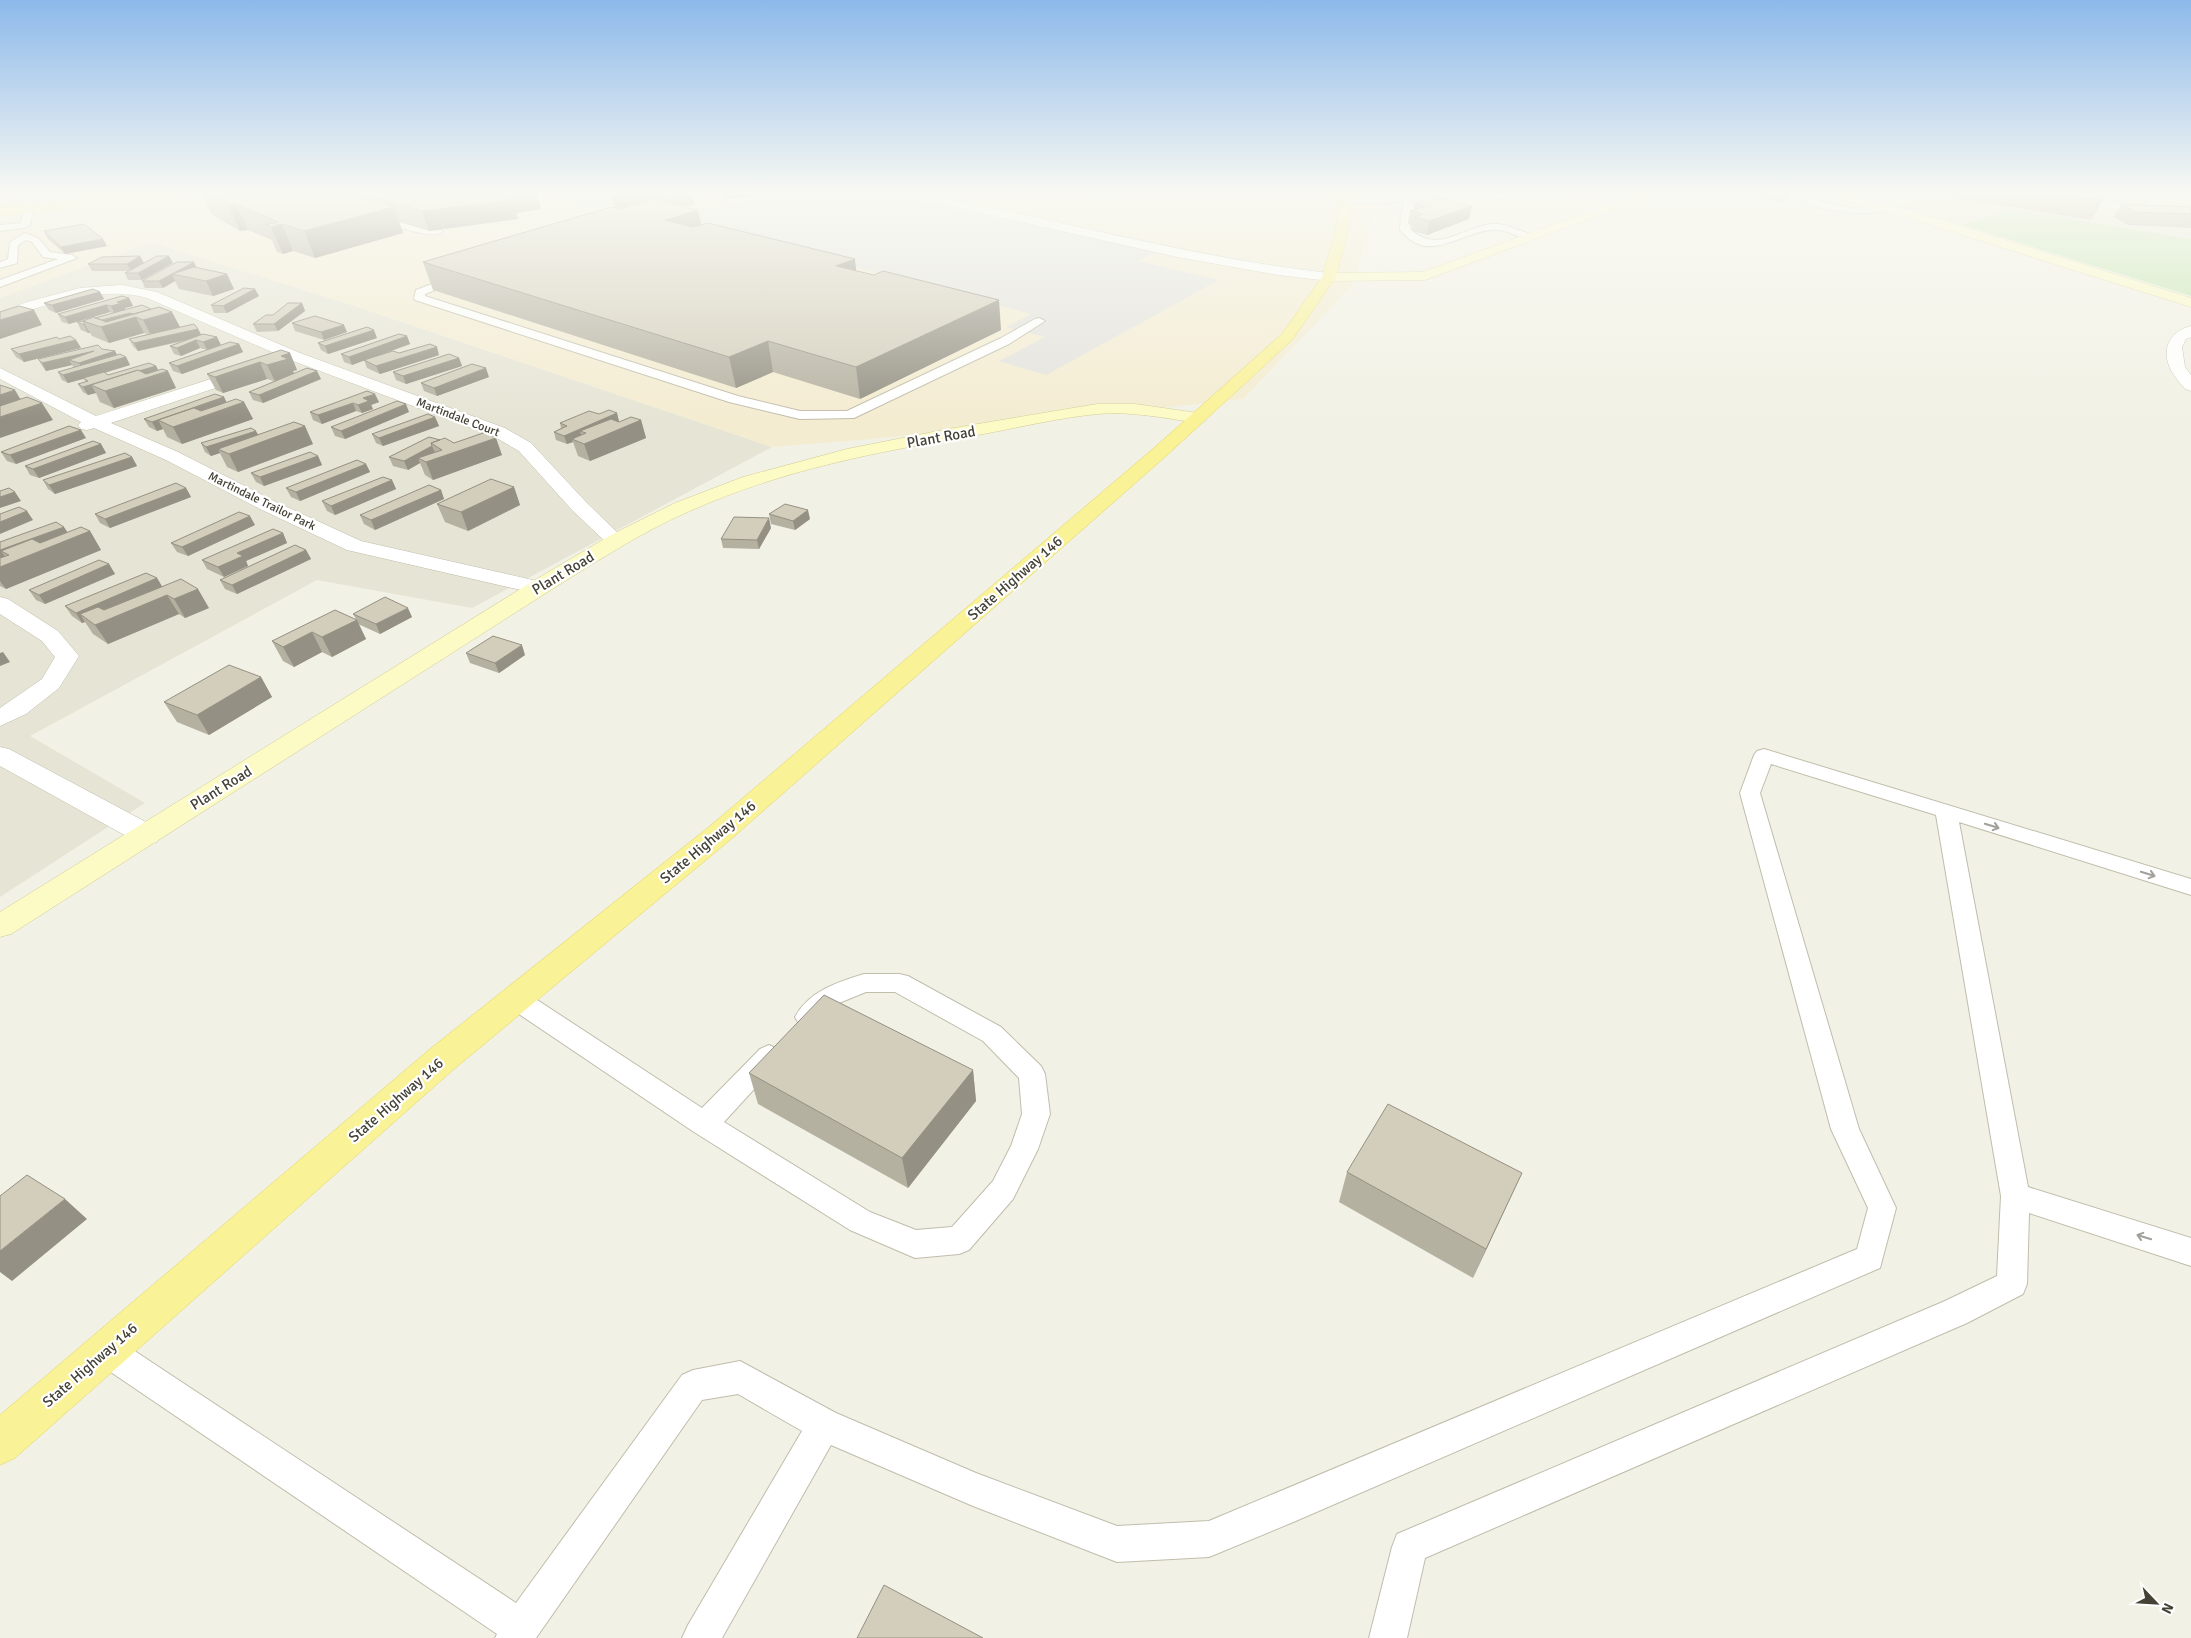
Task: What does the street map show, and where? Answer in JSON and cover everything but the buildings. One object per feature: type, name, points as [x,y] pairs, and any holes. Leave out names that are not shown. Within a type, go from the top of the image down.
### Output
[{"type":"main road","name":"State Highway 146","points":[[0,1443],[442,1059],[720,833],[1198,418],[1287,337],[1329,276],[1331,268]]},
{"type":"street","points":[[1257,268],[1329,276],[1374,278],[1425,276],[1445,268]]},
{"type":"street","points":[[2083,268],[2191,303]]},
{"type":"street","name":"Martindale Court","points":[[0,316],[80,292],[122,289],[152,295],[294,356],[499,432],[524,447],[579,506],[616,541]]},
{"type":"street","points":[[2191,331],[2180,336],[2174,347],[2177,367],[2191,386]]},
{"type":"street","points":[[75,429],[294,356]]},
{"type":"street","name":"Martindale Trailor Park","points":[[0,373],[94,422],[172,456],[267,505],[354,546],[538,588]]},
{"type":"street","name":"Plant Road","points":[[0,926],[538,588],[663,515],[703,498],[754,480],[811,464],[902,444],[1097,409],[1152,409],[1198,418]]},
{"type":"street","points":[[0,604],[50,636],[67,656],[51,683],[17,709],[0,718]]},
{"type":"street","points":[[0,755],[147,835]]},
{"type":"lane","points":[[0,284],[43,268]]},
{"type":"lane","points":[[473,273],[428,288],[420,292],[419,298],[734,399],[800,414],[849,415],[1005,341],[1039,321]]},
{"type":"lane","points":[[107,1351],[518,1633],[693,1386],[740,1377],[824,1425],[973,1489],[1117,1544],[1209,1539],[1279,1511],[1548,1394],[1869,1258],[1882,1208],[1845,1129],[1750,794],[1764,755],[2191,887]]},
{"type":"lane","points":[[1388,1638],[1410,1547],[1956,1312],[2012,1284],[2015,1196],[1946,812]]},
{"type":"lane","points":[[516,999],[704,1124],[860,1221],[915,1244],[959,1240],[1003,1190],[1024,1149],[1036,1114],[1032,1074],[992,1034],[899,983],[864,983],[830,996],[795,1029],[704,1124]]},
{"type":"lane","points":[[2015,1196],[2191,1252]]},
{"type":"lane","points":[[701,1638],[824,1425]]},
{"type":"shaded area","points":[[0,268],[80,268],[0,298]]},
{"type":"shaded area","points":[[80,268],[235,268],[355,306],[772,447],[472,608],[317,580],[30,736],[145,803],[0,897],[0,298]]},
{"type":"shaded area","points":[[235,268],[1358,268],[1353,285],[1243,399],[872,439],[772,447],[355,306]]},
{"type":"shaded area","points":[[859,268],[1170,268],[1219,280],[1046,375],[999,361],[1045,337],[1006,327],[1031,314]]},
{"type":"green space","points":[[2102,268],[2191,268],[2191,296]]}]
